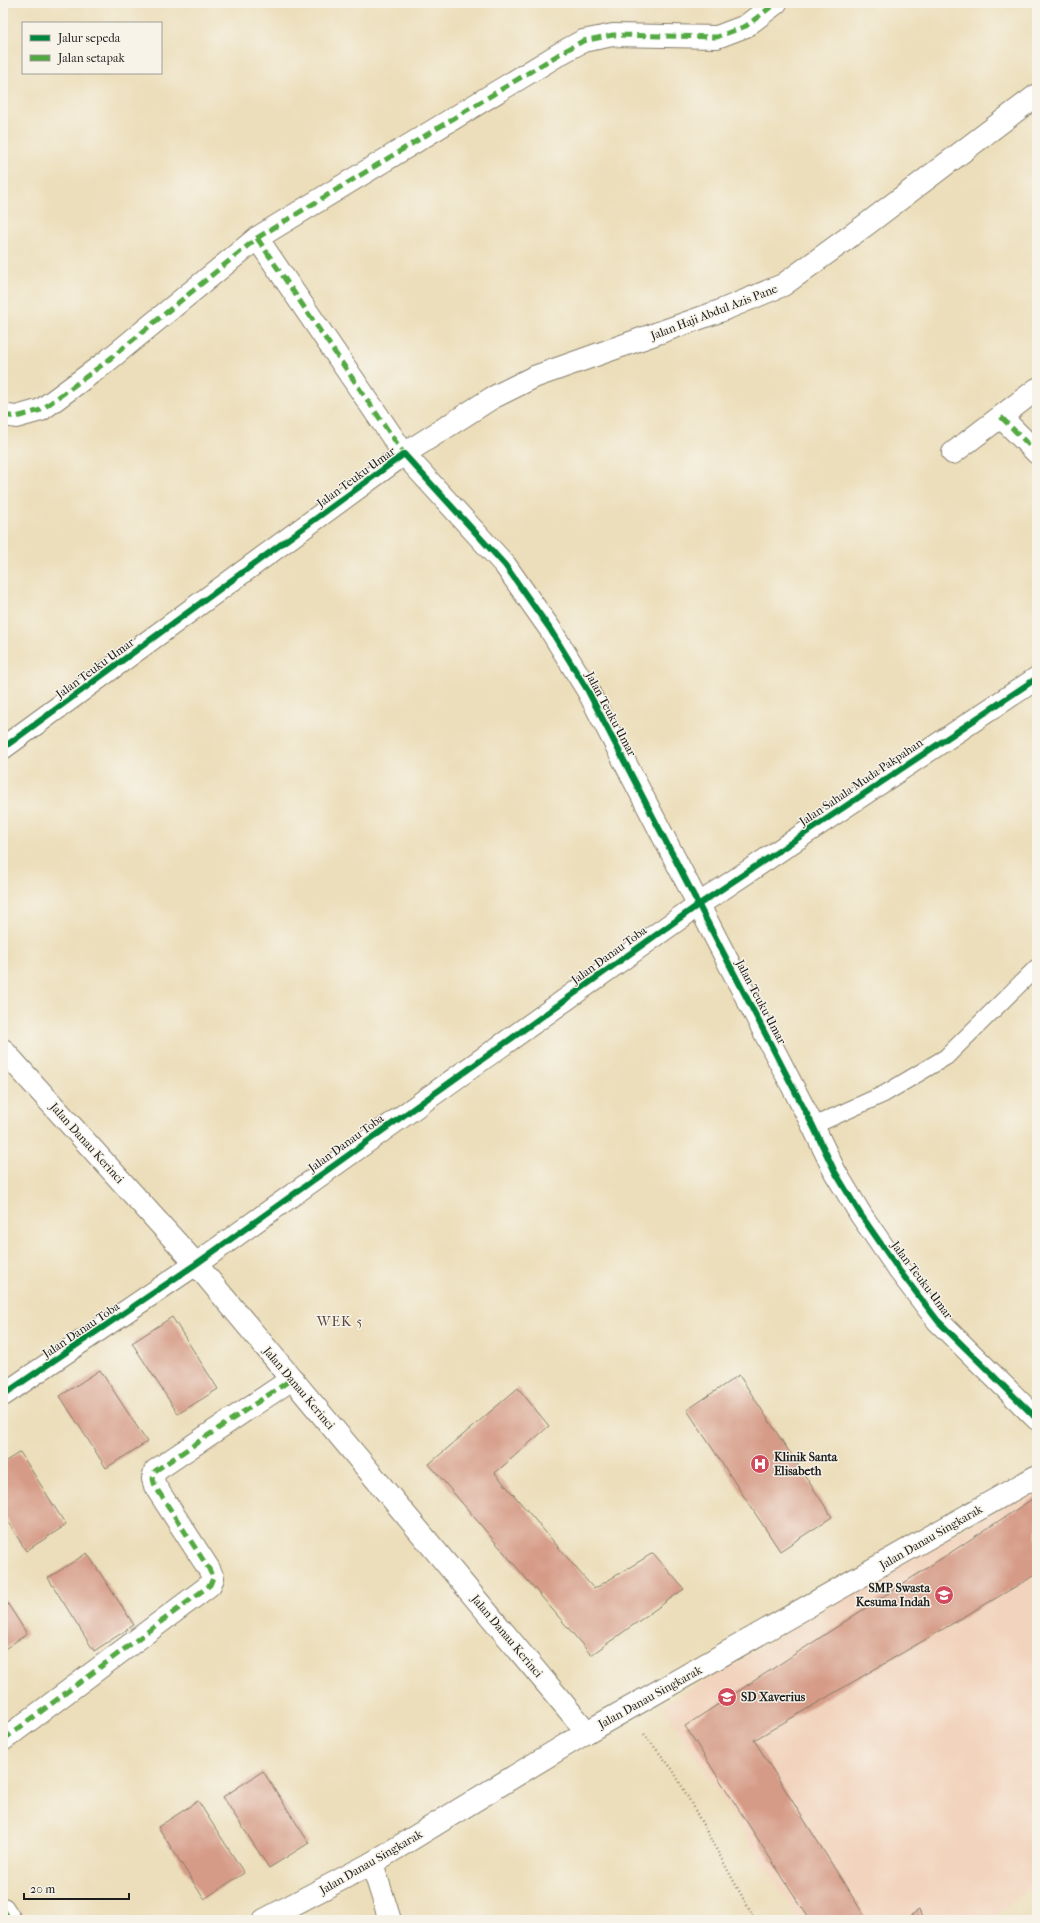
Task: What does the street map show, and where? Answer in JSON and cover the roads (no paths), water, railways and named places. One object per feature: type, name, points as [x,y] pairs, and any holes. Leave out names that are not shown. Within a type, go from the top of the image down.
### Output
[{"type":"street","points":[[3,415],[16,417],[41,410],[106,362],[257,238],[560,53],[583,41],[613,35],[717,37],[746,26],[776,3]]},
{"type":"street","name":"Jalan Haji Abdul Azis Pane","points":[[404,454],[492,398],[534,377],[720,311],[783,285],[867,224],[1037,95]]},
{"type":"street","points":[[257,238],[404,454]]},
{"type":"street","points":[[953,453],[1037,389]]},
{"type":"street","points":[[1000,417],[1037,453]]},
{"type":"street","name":"Jalan Teuku Umar","points":[[5,743],[404,454],[505,565],[550,629],[588,691],[813,1126],[834,1172],[861,1215],[938,1321],[1037,1419]]},
{"type":"street","name":"Jalan Sahala Muda Pakpahan","points":[[698,905],[1037,678]]},
{"type":"street","name":"Jalan Danau Toba","points":[[7,1386],[196,1264],[698,905]]},
{"type":"street","name":"Jalan Danau Kerinci","points":[[3,1050],[196,1264],[587,1732]]},
{"type":"street","points":[[3,1740],[210,1585],[213,1578],[209,1569],[156,1486],[153,1479],[155,1471],[292,1379]]},
{"type":"street","name":"Jalan Danau Singkarak","points":[[264,1920],[372,1863],[587,1732],[1037,1476]]},
{"type":"street","points":[[372,1863],[390,1920]]},
{"type":"street","points":[[3,1909],[10,1920]]},
{"type":"lane","points":[[813,1126],[884,1094],[946,1057],[1037,967]]},
{"type":"place","name":"Klinik Santa Elisabeth","points":[[760,1464]]},
{"type":"place","name":"SMP Swasta Kesuma Indah","points":[[944,1595]]},
{"type":"place","name":"SD Xaverius","points":[[727,1697]]},
{"type":"district","name":"WEK 5","points":[[340,1321]]}]
